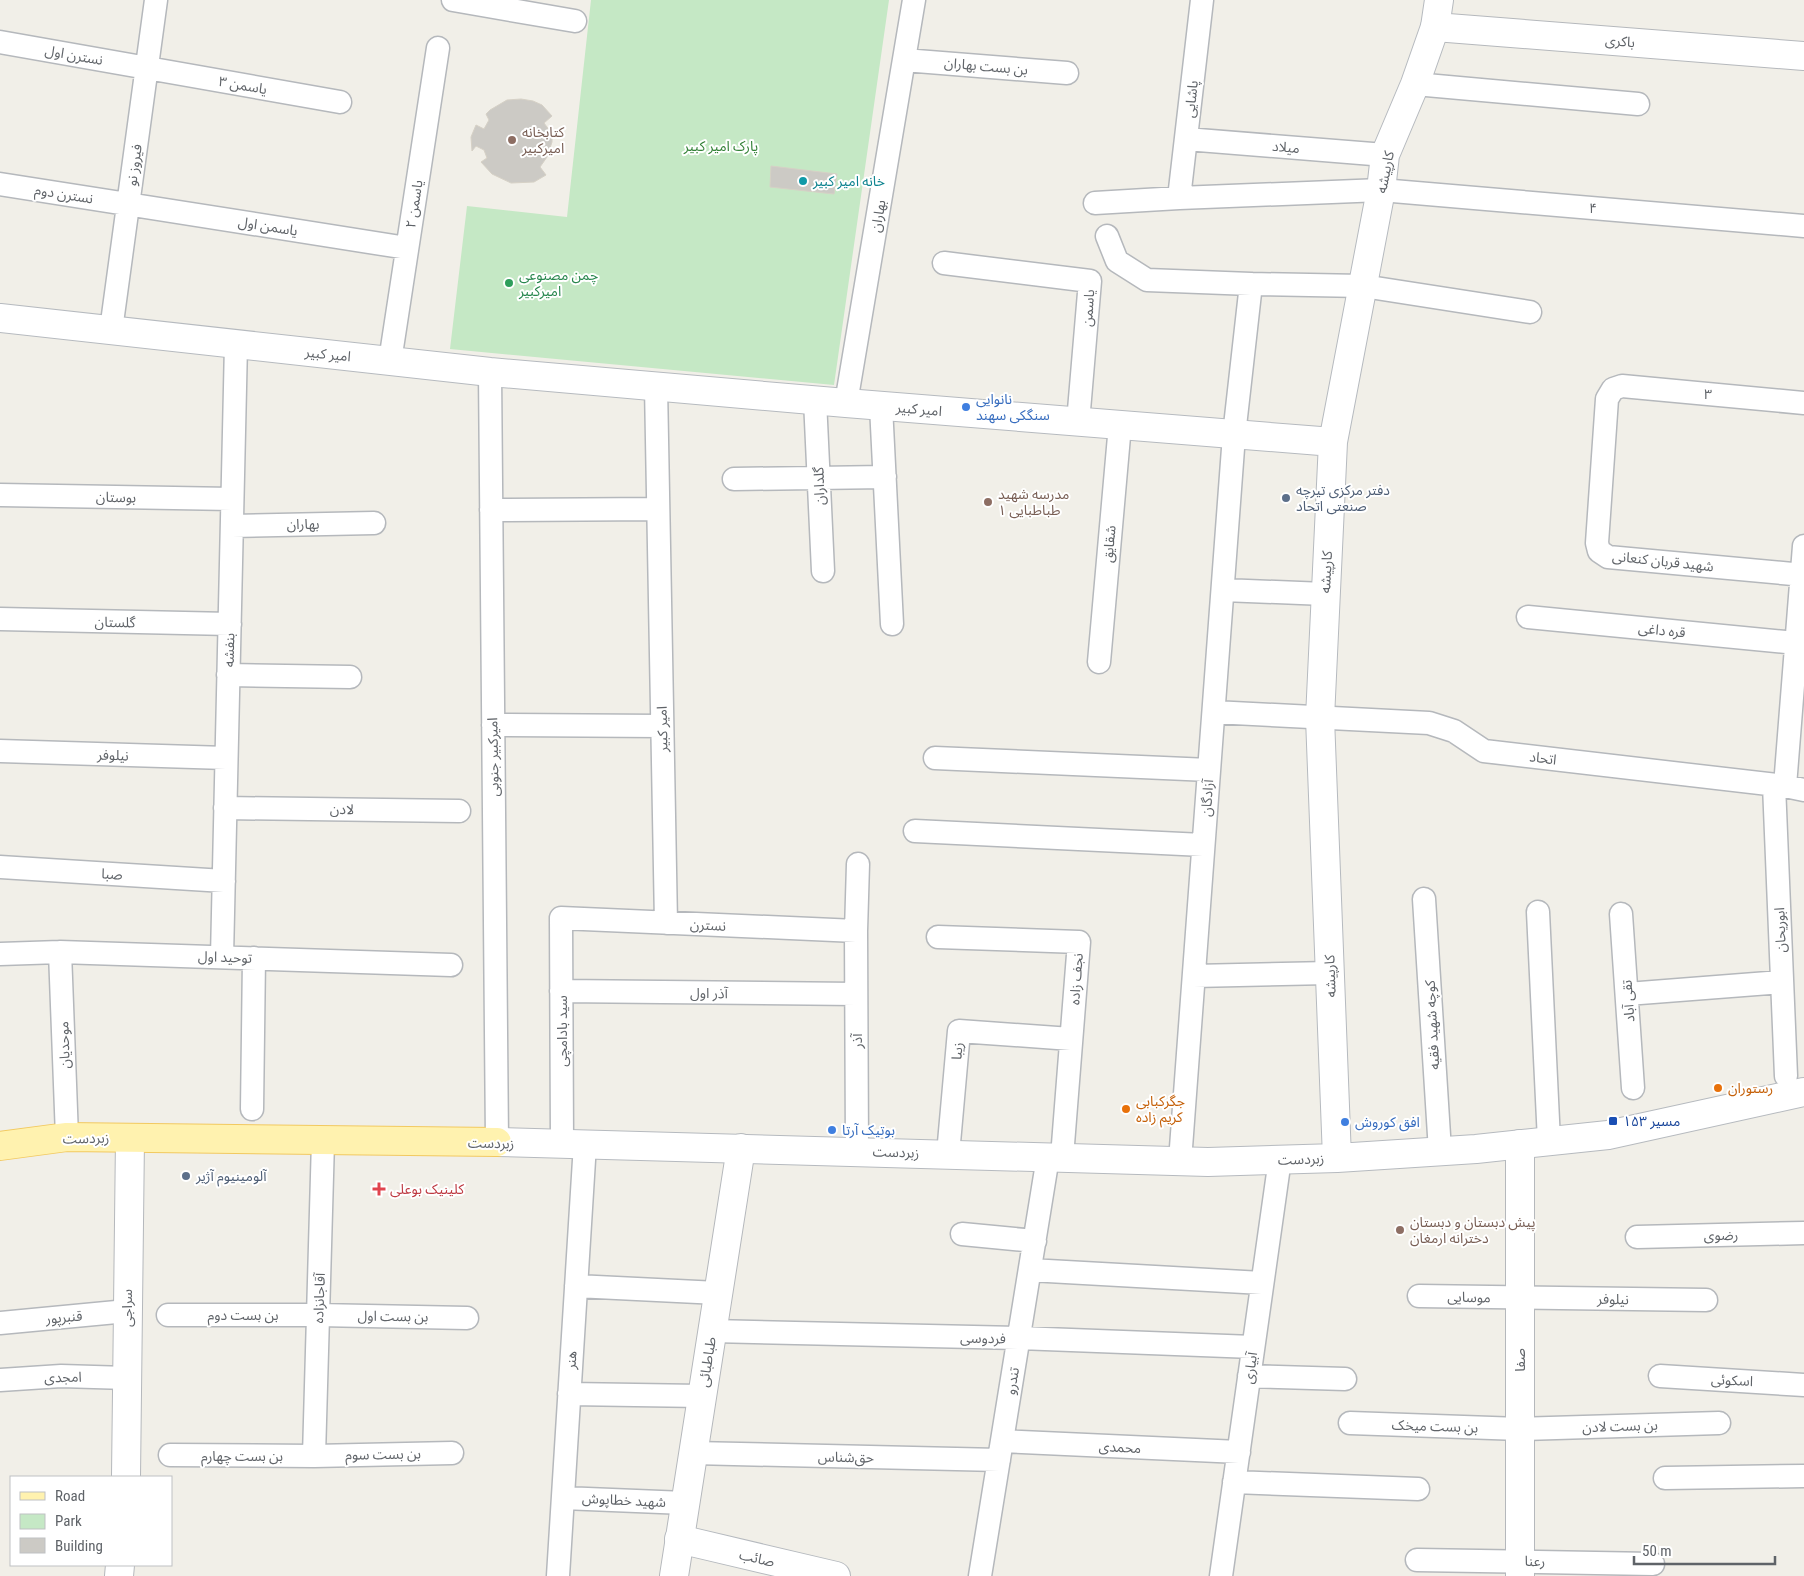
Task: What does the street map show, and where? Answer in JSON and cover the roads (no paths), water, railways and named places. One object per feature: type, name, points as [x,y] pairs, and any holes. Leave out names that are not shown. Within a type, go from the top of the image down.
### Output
[{"type":"main road","name":"کارپیشه","points":[[1337,1158],[1320,718],[1333,442],[1381,190],[1385,155],[1415,84],[1435,27],[1439,0]]},
{"type":"main road","name":"باکری","points":[[1435,27],[1804,56]]},
{"type":"main road","name":"امیر کبیر","points":[[0,318],[490,372],[1333,442]]},
{"type":"main road","name":"زبردست","points":[[0,1146],[67,1137],[497,1142],[1208,1162],[1337,1158],[1520,1144],[1608,1134],[1792,1088]]},
{"type":"main road","name":"سراجی","points":[[126,1476],[130,1138]]},
{"type":"main road","name":"صفا","points":[[1520,1144],[1520,1568]]},
{"type":"main road","name":"طباطبائی","points":[[674,1576],[741,1148]]},
{"type":"main road","name":"صائب","points":[[679,1540],[836,1576]]},
{"type":"street","name":"فیروز نو","points":[[112,330],[156,0]]},
{"type":"street","points":[[453,0],[575,21]]},
{"type":"street","name":"بهاران","points":[[846,403],[914,0]]},
{"type":"street","name":"پاشایی","points":[[1180,198],[1202,0]]},
{"type":"street","name":"نسترن اول","points":[[0,42],[147,68]]},
{"type":"street","name":"یاسمن ۲","points":[[390,361],[438,48]]},
{"type":"street","name":"بن بست بهاران","points":[[904,60],[1067,73]]},
{"type":"street","name":"یاسمن ۳","points":[[147,68],[340,102]]},
{"type":"street","points":[[1415,84],[1638,104]]},
{"type":"street","name":"میلاد","points":[[1186,139],[1385,155]]},
{"type":"street","name":"نسترن دوم","points":[[0,184],[128,204]]},
{"type":"street","name":"۴","points":[[1095,203],[1381,190],[1804,226]]},
{"type":"street","name":"یاسمن اول","points":[[128,204],[407,248]]},
{"type":"street","points":[[1107,236],[1118,261],[1147,280],[1363,286],[1530,312]]},
{"type":"street","name":"یاسمن","points":[[944,263],[1090,281],[1078,422]]},
{"type":"street","name":"آزادگان","points":[[1180,1161],[1234,434],[1251,284]]},
{"type":"street","name":"بنفشه","points":[[222,957],[236,344]]},
{"type":"street","name":"امیرکبیر جنوبی","points":[[490,372],[497,1142]]},
{"type":"street","name":"امیر کبیر","points":[[656,386],[666,922]]},
{"type":"street","name":"۳","points":[[1613,389],[1622,386],[1804,403]]},
{"type":"street","name":"شهید قربان کنعانی","points":[[1613,389],[1608,399],[1597,543],[1599,551],[1608,557],[1803,575]]},
{"type":"street","name":"گلداران","points":[[815,400],[823,572]]},
{"type":"street","points":[[882,406],[892,624]]},
{"type":"street","name":"شقایق","points":[[1099,662],[1120,425]]},
{"type":"street","points":[[734,479],[885,477]]},
{"type":"street","name":"بوستان","points":[[0,495],[232,499]]},
{"type":"street","points":[[491,510],[658,509]]},
{"type":"street","name":"بهاران","points":[[232,526],[374,523]]},
{"type":"street","name":"ابوریحان","points":[[1792,1088],[1782,982],[1787,787],[1804,546]]},
{"type":"street","points":[[1223,590],[1325,594]]},
{"type":"street","name":"قره داغی","points":[[1528,617],[1796,644]]},
{"type":"street","name":"گلستان","points":[[0,619],[230,624]]},
{"type":"street","points":[[228,675],[350,677]]},
{"type":"street","name":"اتحاد","points":[[1214,712],[1429,723],[1454,732],[1484,752],[1787,787]]},
{"type":"street","points":[[493,725],[662,726]]},
{"type":"street","name":"نیلوفر","points":[[0,751],[226,758]]},
{"type":"street","points":[[935,758],[1209,770]]},
{"type":"street","name":"لادن","points":[[225,808],[459,811]]},
{"type":"street","points":[[915,831],[1204,845]]},
{"type":"street","name":"آذر","points":[[857,1151],[856,931],[858,864]]},
{"type":"street","name":"صبا","points":[[0,867],[224,881]]},
{"type":"street","name":"کوچه شهید فقیه","points":[[1424,899],[1440,1151]]},
{"type":"street","points":[[1538,912],[1549,1141]]},
{"type":"street","name":"تقی آباد","points":[[1621,914],[1633,1088]]},
{"type":"street","name":"نسترن","points":[[561,918],[856,931]]},
{"type":"street","name":"سید بادامچی","points":[[561,918],[561,991],[573,1144]]},
{"type":"street","name":"نجف زاده","points":[[938,937],[1079,942],[1071,1039],[1055,1157]]},
{"type":"street","name":"توحید اول","points":[[0,954],[60,952],[451,965]]},
{"type":"street","name":"موحدیان","points":[[60,952],[67,1137]]},
{"type":"street","points":[[252,1109],[254,958]]},
{"type":"street","points":[[1194,976],[1330,973]]},
{"type":"street","points":[[1627,994],[1782,982]]},
{"type":"street","name":"آذر اول","points":[[561,991],[856,994]]},
{"type":"street","name":"زیبا","points":[[948,1154],[959,1031],[1071,1039]]},
{"type":"street","name":"آقاجانزاده","points":[[314,1456],[323,1140]]},
{"type":"street","name":"هنر","points":[[558,1576],[576,1286],[573,1144]]},
{"type":"street","name":"تندرو","points":[[980,1576],[1035,1241],[1055,1157]]},
{"type":"street","name":"آبیاری","points":[[1221,1576],[1280,1159]]},
{"type":"street","name":"رضوی","points":[[1637,1236],[1804,1233]]},
{"type":"street","points":[[962,1234],[1035,1241]]},
{"type":"street","points":[[1030,1270],[1262,1283]]},
{"type":"street","points":[[576,1286],[718,1293]]},
{"type":"street","name":"موسایی","points":[[1419,1296],[1520,1298]]},
{"type":"street","name":"نیلوفر","points":[[1520,1298],[1706,1300]]},
{"type":"street","name":"قنبرپور","points":[[0,1323],[127,1311]]},
{"type":"street","name":"بن بست دوم","points":[[168,1315],[318,1315]]},
{"type":"street","name":"بن بست اول","points":[[318,1315],[467,1318]]},
{"type":"street","name":"فردوسی","points":[[712,1331],[1019,1338],[1253,1347]]},
{"type":"street","name":"امجدی","points":[[0,1380],[61,1376],[127,1378]]},
{"type":"street","points":[[1249,1376],[1345,1379]]},
{"type":"street","name":"اسکوئی","points":[[1660,1376],[1804,1385]]},
{"type":"street","points":[[569,1394],[702,1396]]},
{"type":"street","name":"بن بست میخک","points":[[1350,1423],[1520,1429]]},
{"type":"street","name":"بن بست لادن","points":[[1520,1429],[1719,1423]]},
{"type":"street","name":"محمدی","points":[[1001,1451],[1238,1452]]},
{"type":"street","name":"حق‌شناس","points":[[693,1453],[1001,1451]]},
{"type":"street","name":"بن بست سوم","points":[[314,1456],[452,1453]]},
{"type":"street","name":"بن بست چهارم","points":[[170,1455],[314,1456]]},
{"type":"street","points":[[1665,1478],[1804,1476]]},
{"type":"street","points":[[1234,1482],[1418,1489]]},
{"type":"street","name":"شهید خطاپوش","points":[[563,1498],[685,1503]]},
{"type":"street","name":"رعنا","points":[[1417,1560],[1520,1568],[1653,1564]]},
{"type":"place","name":"کتابخانه امیرکبیر","points":[[512,140]]},
{"type":"place","name":"خانه امیر کبیر","points":[[803,181]]},
{"type":"place","name":"چمن مصنوعی امیرکبیر","points":[[509,283]]},
{"type":"place","name":"نانوایی سنگکی سهند","points":[[966,407]]},
{"type":"place","name":"دفتر مرکزی تیرچه صنعتی اتحاد","points":[[1286,498]]},
{"type":"place","name":"مدرسه شهید طباطبایی ۱","points":[[988,502]]},
{"type":"place","name":"رستوران","points":[[1718,1088]]},
{"type":"place","name":"جگرکبابی کریم زاده","points":[[1126,1109]]},
{"type":"place","name":"مسیر ۱۵۳","points":[[1613,1121]]},
{"type":"place","name":"افق کوروش","points":[[1345,1122]]},
{"type":"place","name":"بوتیک آرتا","points":[[832,1130]]},
{"type":"place","name":"آلومینیوم آژیر","points":[[186,1176]]},
{"type":"place","name":"کلینیک بوعلی","points":[[379,1189]]},
{"type":"place","name":"پیش دبستان و دبستان دخترانه ارمغان","points":[[1400,1230]]},
{"type":"park label","name":"پارک امیر کبیر","points":[[721,146]]}]
